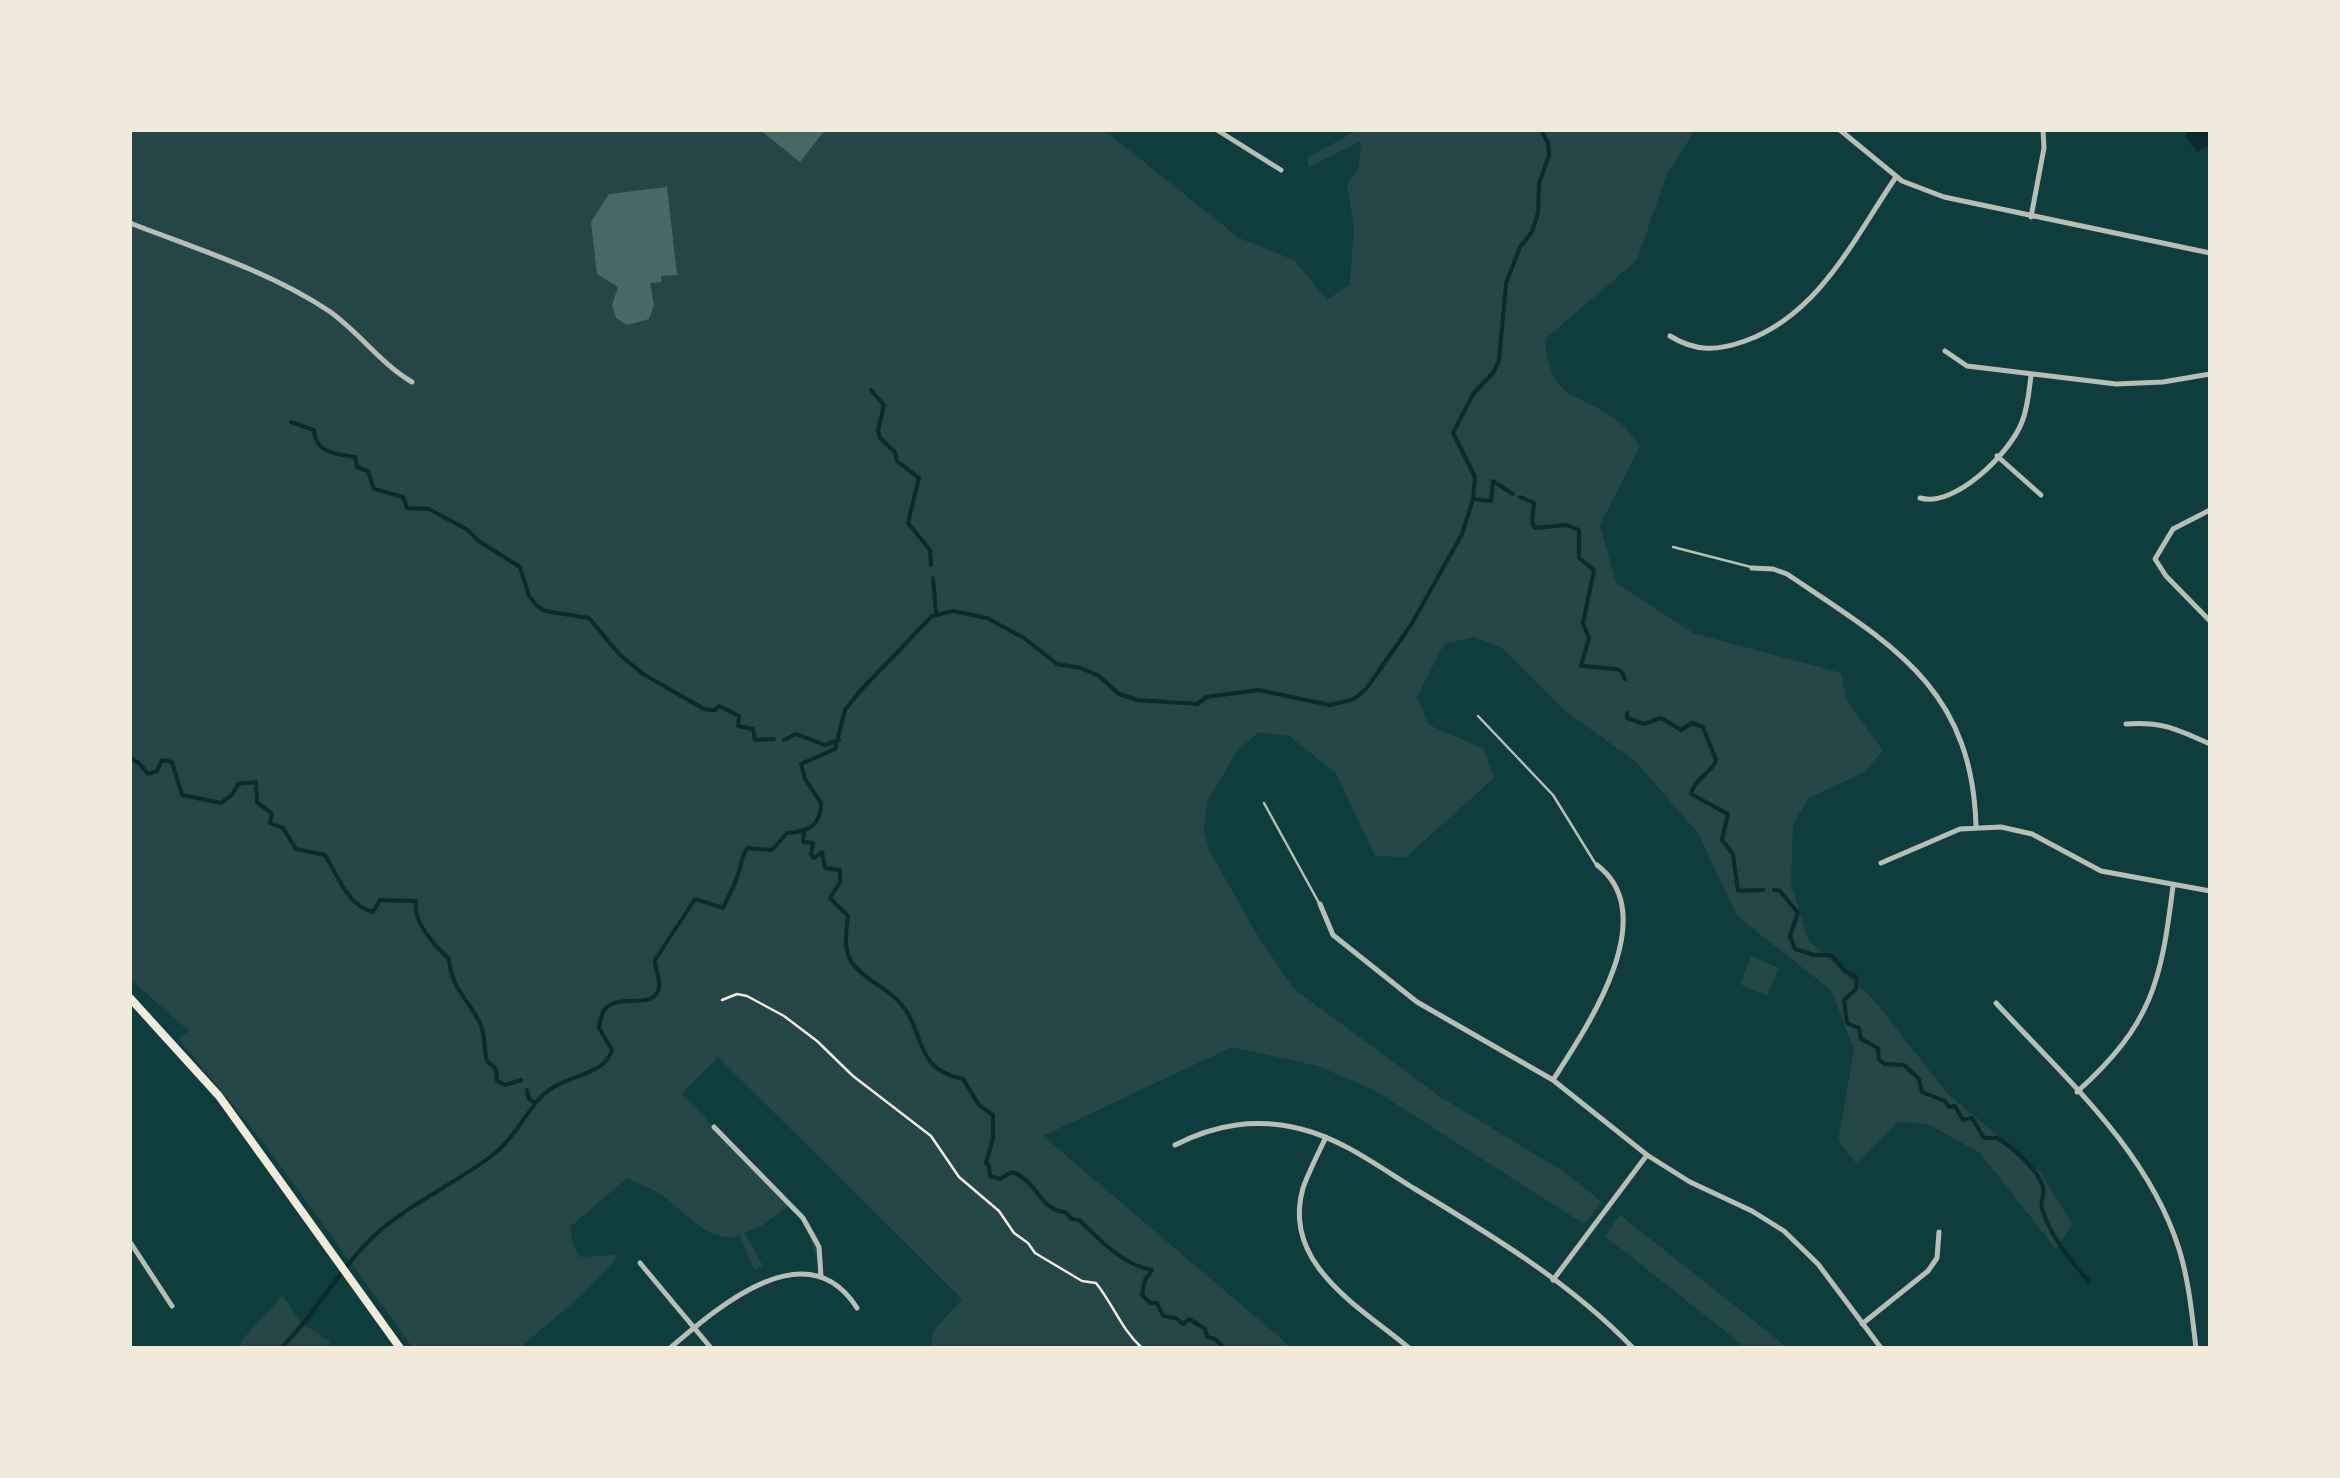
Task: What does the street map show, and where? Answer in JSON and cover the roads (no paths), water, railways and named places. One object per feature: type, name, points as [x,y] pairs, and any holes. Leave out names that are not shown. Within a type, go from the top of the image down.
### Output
[{"type":"main road","points":[[130,998],[219,1096],[400,1348]]},
{"type":"street","points":[[1217,130],[1281,170]]},
{"type":"street","points":[[1840,130],[1896,176],[1944,197],[2210,253]]},
{"type":"street","points":[[2031,217],[2044,148],[2043,130]]},
{"type":"street","points":[[1670,336],[1697,349],[1714,349],[1758,336],[1784,322],[1832,274],[1896,176]]},
{"type":"street","points":[[130,223],[248,269],[307,298],[348,326],[412,382]]},
{"type":"street","points":[[1945,351],[1967,366],[2031,376],[2137,384],[2210,374]]},
{"type":"street","points":[[1920,498],[1932,501],[1963,488],[1998,456],[2024,419],[2031,376]]},
{"type":"street","points":[[1998,456],[2041,495]]},
{"type":"street","points":[[2210,510],[2172,528],[2155,559],[2166,576],[2210,620]]},
{"type":"street","points":[[1752,568],[1773,568],[1786,574],[1884,641],[1922,676],[1950,715],[1964,748],[1973,782],[1976,826]]},
{"type":"street","points":[[2126,724],[2153,721],[2210,744]]},
{"type":"street","points":[[1882,863],[1938,837],[1976,826],[2023,831],[2100,872],[2210,892]]},
{"type":"street","points":[[1552,1080],[1597,1007],[1619,948],[1621,900],[1609,874],[1597,865]]},
{"type":"street","points":[[2077,1092],[2116,1055],[2148,1007],[2162,964],[2173,886]]},
{"type":"street","points":[[1320,904],[1333,935],[1383,977],[1451,1023],[1552,1080],[1647,1155],[1784,1231],[1818,1264],[1881,1348]]},
{"type":"street","points":[[1996,1003],[2134,1159],[2168,1220],[2187,1282],[2196,1348]]},
{"type":"street","points":[[1176,1145],[1208,1129],[1245,1124],[1281,1126],[1326,1137],[1489,1234],[1613,1327],[1632,1348]]},
{"type":"street","points":[[714,1127],[803,1218],[818,1248],[821,1276]]},
{"type":"street","points":[[1326,1137],[1301,1199],[1304,1243],[1331,1284],[1409,1348]]},
{"type":"street","points":[[1553,1280],[1647,1155]]},
{"type":"street","points":[[1862,1324],[1928,1271],[1937,1258],[1939,1232]]},
{"type":"street","points":[[130,1242],[172,1306]]},
{"type":"street","points":[[640,1263],[711,1348]]},
{"type":"street","points":[[670,1348],[736,1296],[781,1277],[821,1276],[844,1289],[856,1308]]},
{"type":"lane","points":[[1672,547],[1752,568]]},
{"type":"lane","points":[[1478,716],[1553,795],[1597,865]]},
{"type":"lane","points":[[1264,803],[1320,904]]},
{"type":"waterway","points":[[281,1348],[375,1235],[498,1151],[548,1091],[608,1059],[612,1050],[599,1028],[602,1015],[616,1003],[643,1000],[657,993],[655,960],[695,899],[723,908],[747,848],[772,850],[787,833],[816,823],[821,803],[805,779],[801,764],[835,749],[845,710],[932,616],[953,611],[987,618],[1024,638],[1057,664],[1099,676],[1119,694],[1137,700],[1197,704],[1207,697],[1258,690],[1330,705],[1354,699],[1366,689],[1411,625],[1462,534],[1473,499],[1475,477],[1453,433],[1473,394],[1499,361],[1506,283],[1520,247],[1532,232],[1538,213],[1539,184],[1549,155],[1541,130]]},
{"type":"waterway","points":[[871,390],[884,405],[880,438],[895,452],[897,461],[919,478],[908,523],[930,550],[931,565]]},
{"type":"waterway","points":[[291,422],[314,430],[322,448],[355,457],[357,467],[368,471],[374,489],[403,497],[407,508],[429,509],[468,530],[520,567],[529,596],[537,606],[545,611],[589,618],[620,655],[643,674],[704,709],[715,710],[719,706],[739,716],[738,726],[753,729],[755,740],[774,739]]},
{"type":"waterway","points":[[1473,499],[1491,501],[1493,481],[1513,494]]},
{"type":"waterway","points":[[1520,497],[1534,503],[1535,528],[1566,525],[1579,530],[1579,558],[1594,570],[1583,623],[1589,638],[1581,666],[1616,669],[1625,679]]},
{"type":"waterway","points":[[933,578],[936,613]]},
{"type":"waterway","points":[[1627,713],[1627,718],[1644,724],[1661,718],[1681,730],[1692,723],[1703,727],[1716,760],[1691,794],[1728,814],[1722,840],[1733,854],[1738,891],[1763,890]]},
{"type":"waterway","points":[[784,740],[796,734],[825,745],[839,740]]},
{"type":"waterway","points":[[130,758],[148,774],[157,771],[162,760],[172,762],[182,795],[221,803],[238,784],[256,782],[257,802],[272,814],[270,823],[283,828],[296,849],[325,855],[356,903],[373,912],[380,900],[416,901],[421,925],[449,959],[457,986],[480,1023],[487,1061],[496,1069],[497,1081],[505,1085],[521,1080]]},
{"type":"waterway","points":[[804,833],[803,842],[813,843],[814,858],[822,852],[825,868],[840,870],[840,882],[830,898],[848,916],[846,946],[852,963],[901,1004],[928,1059],[947,1074],[963,1079],[979,1105],[993,1115],[993,1138],[986,1163],[990,1176],[1000,1179],[1012,1172],[1021,1176],[1049,1206],[1079,1220],[1122,1258],[1152,1270],[1142,1295],[1157,1303],[1163,1316],[1183,1324],[1189,1319],[1224,1348]]},
{"type":"waterway","points":[[1774,890],[1780,891],[1798,913],[1790,936],[1795,949],[1831,955],[1857,978],[1856,989],[1844,1000],[1847,1023],[1859,1028],[1861,1039],[1878,1048],[1879,1060],[1904,1065],[1919,1079],[1922,1092],[1945,1101],[1949,1107],[1955,1106],[1963,1120],[1972,1118],[1984,1138],[1997,1138],[2030,1166],[2043,1187],[2042,1209],[2050,1229],[2089,1281]]},
{"type":"waterway","points":[[527,1090],[529,1099],[535,1102]]}]
